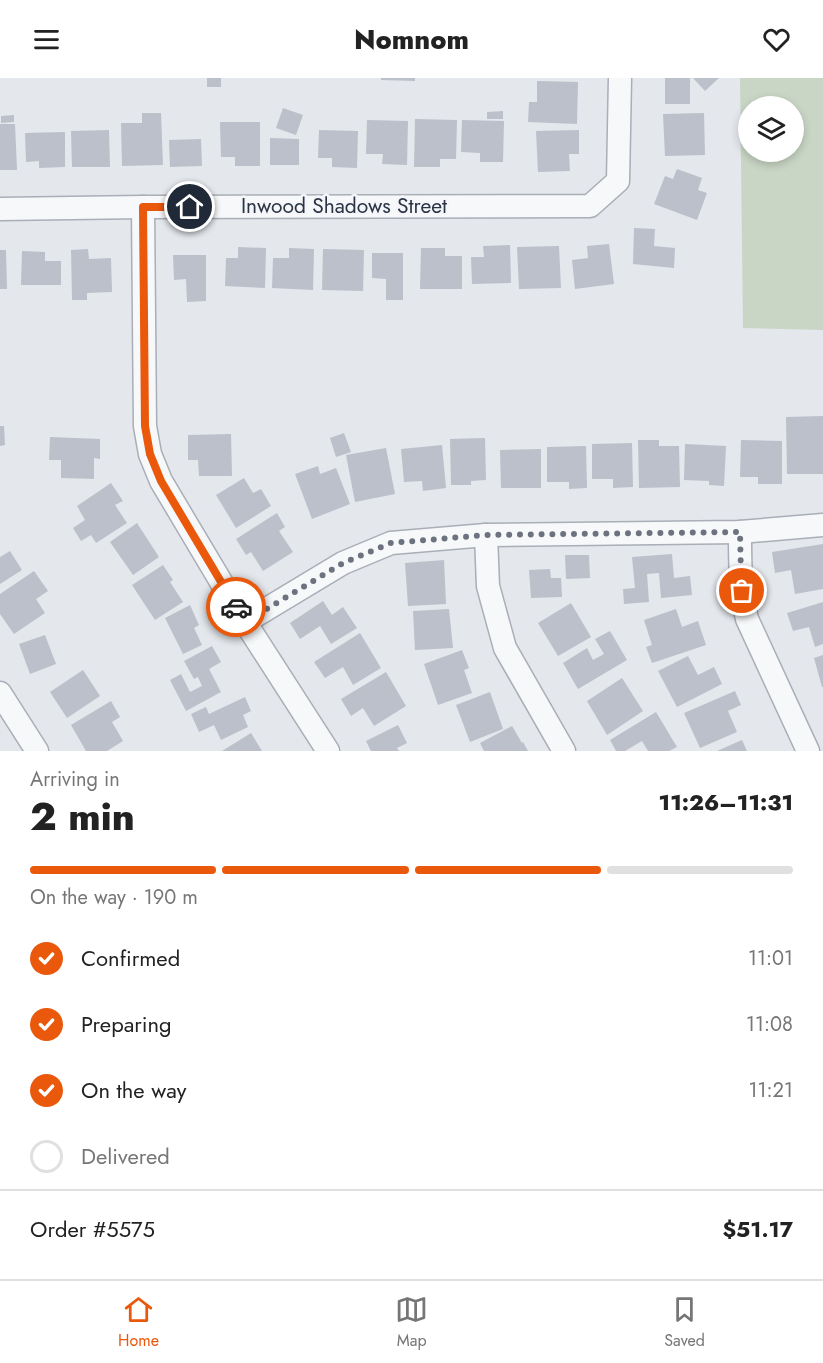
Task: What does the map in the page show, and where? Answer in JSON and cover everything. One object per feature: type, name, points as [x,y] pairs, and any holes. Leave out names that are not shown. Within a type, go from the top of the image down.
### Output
[{"type":"street","name":"Inwood Shadows Street","points":[[0,209],[590,206],[618,181],[620,78]]},
{"type":"street","points":[[143,207],[145,426],[150,454],[161,481],[245,622],[328,751]]},
{"type":"street","points":[[245,622],[343,563],[391,543],[486,535],[740,532],[823,525]]},
{"type":"street","points":[[740,532],[741,577],[747,620],[808,751]]},
{"type":"street","points":[[486,535],[488,586],[505,648],[564,751]]},
{"type":"street","points":[[0,693],[37,751]]},
{"type":"green space","points":[[740,78],[823,78],[823,330],[743,328],[741,162],[804,162],[804,96],[740,96]]},
{"type":"building","points":[[207,78],[221,78],[221,87],[207,87]]},
{"type":"building","points":[[381,78],[415,78],[415,81],[381,80]]},
{"type":"building","points":[[665,78],[690,78],[690,104],[665,104]]},
{"type":"building","points":[[693,78],[719,78],[705,91]]},
{"type":"building","points":[[537,81],[578,82],[577,124],[528,122],[529,102],[537,102]]},
{"type":"building","points":[[283,108],[303,115],[296,135],[276,128]]},
{"type":"building","points":[[503,111],[503,119],[487,119],[487,112]]},
{"type":"building","points":[[142,113],[161,113],[163,165],[122,166],[121,123],[142,123]]},
{"type":"building","points":[[704,113],[705,155],[665,156],[663,114]]},
{"type":"building","points":[[14,115],[14,122],[1,123],[1,116]]},
{"type":"building","points":[[415,119],[457,120],[456,159],[440,159],[440,167],[414,167]]},
{"type":"building","points":[[367,120],[408,121],[407,165],[382,164],[383,154],[366,154]]},
{"type":"building","points":[[462,120],[504,121],[503,162],[480,162],[480,153],[461,152]]},
{"type":"building","points":[[220,122],[260,122],[260,166],[235,166],[235,157],[221,157]]},
{"type":"building","points":[[0,124],[15,124],[17,170],[0,170]]},
{"type":"building","points":[[109,130],[110,167],[72,167],[71,131]]},
{"type":"building","points":[[319,130],[358,131],[357,168],[332,167],[332,158],[318,158]]},
{"type":"building","points":[[579,130],[579,154],[569,154],[570,171],[538,172],[536,131]]},
{"type":"building","points":[[65,132],[65,167],[39,168],[39,161],[26,162],[25,133]]},
{"type":"building","points":[[270,138],[299,139],[299,165],[270,165]]},
{"type":"building","points":[[201,139],[202,166],[170,167],[169,140]]},
{"type":"building","points":[[677,169],[702,178],[698,190],[707,193],[697,220],[654,204],[665,176],[673,179]]},
{"type":"building","points":[[634,228],[655,229],[654,246],[675,248],[674,268],[633,264]]},
{"type":"building","points":[[609,244],[614,284],[575,289],[572,260],[588,258],[587,246]]},
{"type":"building","points":[[510,245],[511,283],[472,284],[471,257],[484,257],[483,246]]},
{"type":"building","points":[[559,246],[561,288],[519,289],[517,247]]},
{"type":"building","points":[[238,247],[266,248],[265,288],[225,286],[226,258],[238,258]]},
{"type":"building","points":[[289,248],[314,249],[313,290],[272,288],[273,258],[289,258]]},
{"type":"building","points":[[421,248],[445,248],[445,256],[462,256],[462,289],[420,289]]},
{"type":"building","points":[[88,249],[89,259],[111,258],[112,292],[87,293],[87,300],[72,300],[71,250]]},
{"type":"building","points":[[323,249],[364,250],[363,291],[322,290]]},
{"type":"building","points":[[0,250],[6,250],[7,289],[0,289]]},
{"type":"building","points":[[22,251],[45,252],[45,261],[61,261],[61,285],[21,285]]},
{"type":"building","points":[[372,253],[403,253],[403,300],[386,300],[386,279],[372,278]]},
{"type":"building","points":[[173,255],[206,255],[206,301],[187,302],[186,279],[174,280]]},
{"type":"building","points":[[823,416],[823,474],[787,474],[786,417]]},
{"type":"building","points":[[0,426],[4,426],[5,445],[0,446]]},
{"type":"building","points":[[344,433],[351,452],[336,457],[330,438]]},
{"type":"building","points":[[231,434],[232,476],[199,476],[198,460],[188,460],[188,435]]},
{"type":"building","points":[[50,437],[100,439],[100,459],[94,458],[94,479],[61,478],[61,460],[49,460]]},
{"type":"building","points":[[485,438],[486,480],[471,481],[471,485],[451,485],[450,439]]},
{"type":"building","points":[[638,440],[659,440],[659,446],[679,446],[680,487],[639,488]]},
{"type":"building","points":[[741,440],[782,441],[782,484],[758,484],[758,477],[740,477]]},
{"type":"building","points":[[632,443],[633,487],[613,488],[613,479],[592,479],[592,444]]},
{"type":"building","points":[[685,444],[726,446],[724,486],[709,485],[709,481],[684,480]]},
{"type":"building","points":[[442,445],[446,488],[423,491],[422,481],[404,482],[401,449]]},
{"type":"building","points":[[586,446],[587,488],[569,489],[569,482],[547,482],[547,447]]},
{"type":"building","points":[[386,448],[395,494],[355,502],[346,455]]},
{"type":"building","points":[[541,449],[541,488],[501,488],[500,450]]},
{"type":"building","points":[[318,466],[320,474],[336,468],[350,504],[312,519],[295,474]]},
{"type":"building","points":[[244,478],[253,493],[261,489],[271,506],[236,528],[216,495]]},
{"type":"building","points":[[111,483],[123,501],[115,505],[127,523],[96,543],[91,535],[81,541],[73,528],[85,520],[77,506]]},
{"type":"building","points":[[277,513],[285,527],[279,531],[293,552],[263,571],[251,552],[246,555],[236,539]]},
{"type":"building","points":[[137,523],[159,557],[133,575],[110,542]]},
{"type":"building","points":[[823,544],[823,589],[795,594],[791,570],[775,573],[772,552]]},
{"type":"building","points":[[10,551],[22,570],[0,584],[0,557]]},
{"type":"building","points":[[672,554],[674,578],[690,576],[692,595],[661,598],[659,573],[647,574],[649,602],[624,604],[623,589],[635,588],[632,557]]},
{"type":"building","points":[[565,555],[589,555],[590,578],[566,579]]},
{"type":"building","points":[[444,560],[446,604],[408,606],[405,563]]},
{"type":"building","points":[[163,565],[173,580],[170,582],[183,602],[155,620],[132,585]]},
{"type":"building","points":[[550,569],[551,578],[561,578],[562,597],[531,598],[529,570]]},
{"type":"building","points":[[34,571],[48,591],[36,599],[45,613],[14,634],[0,614],[0,594]]},
{"type":"building","points":[[323,601],[332,615],[343,607],[357,628],[331,644],[320,626],[300,639],[290,623]]},
{"type":"building","points":[[823,602],[823,644],[815,647],[809,627],[793,631],[787,613]]},
{"type":"building","points":[[571,603],[591,637],[558,656],[538,623]]},
{"type":"building","points":[[190,605],[199,625],[194,628],[202,645],[183,654],[165,618]]},
{"type":"building","points":[[449,609],[453,648],[415,650],[413,611]]},
{"type":"building","points":[[676,609],[682,627],[698,621],[706,645],[652,663],[646,647],[652,645],[644,620]]},
{"type":"building","points":[[610,631],[627,660],[578,689],[563,663],[587,648],[593,660],[604,654],[595,639]]},
{"type":"building","points":[[360,633],[381,668],[353,685],[343,667],[325,678],[314,662]]},
{"type":"building","points":[[45,635],[56,664],[30,674],[19,644]]},
{"type":"building","points":[[212,646],[221,662],[209,669],[221,692],[186,711],[170,680],[181,674],[190,692],[202,686],[198,677],[194,679],[184,661]]},
{"type":"building","points":[[462,650],[469,668],[464,670],[472,693],[438,705],[424,664]]},
{"type":"building","points":[[823,655],[823,687],[822,687],[814,658]]},
{"type":"building","points":[[688,656],[698,675],[714,667],[722,684],[677,707],[658,671]]},
{"type":"building","points":[[83,670],[100,696],[67,718],[50,692]]},
{"type":"building","points":[[386,672],[406,706],[374,726],[363,708],[351,716],[341,699]]},
{"type":"building","points":[[622,678],[643,711],[607,735],[587,701]]},
{"type":"building","points":[[735,691],[741,705],[728,711],[737,732],[700,748],[684,713]]},
{"type":"building","points":[[490,692],[503,729],[470,742],[456,705]]},
{"type":"building","points":[[245,697],[251,711],[243,715],[248,727],[221,740],[214,725],[199,732],[191,714],[206,707],[209,714]]},
{"type":"building","points":[[111,701],[120,717],[112,722],[123,741],[107,751],[86,751],[71,725]]},
{"type":"building","points":[[656,712],[677,747],[669,751],[648,751],[642,741],[625,751],[616,751],[610,740]]},
{"type":"building","points":[[398,725],[407,743],[397,748],[399,751],[371,751],[366,741]]},
{"type":"building","points":[[512,726],[528,751],[484,751],[480,743]]},
{"type":"building","points":[[251,733],[262,751],[222,751]]},
{"type":"building","points":[[742,740],[747,751],[717,751]]},
{"type":"way so far","points":[[236,607],[245,622],[343,563],[391,543],[486,535],[740,532],[742,591]]},
{"type":"route","points":[[190,207],[143,207],[145,426],[150,454],[161,481],[236,607]]}]
